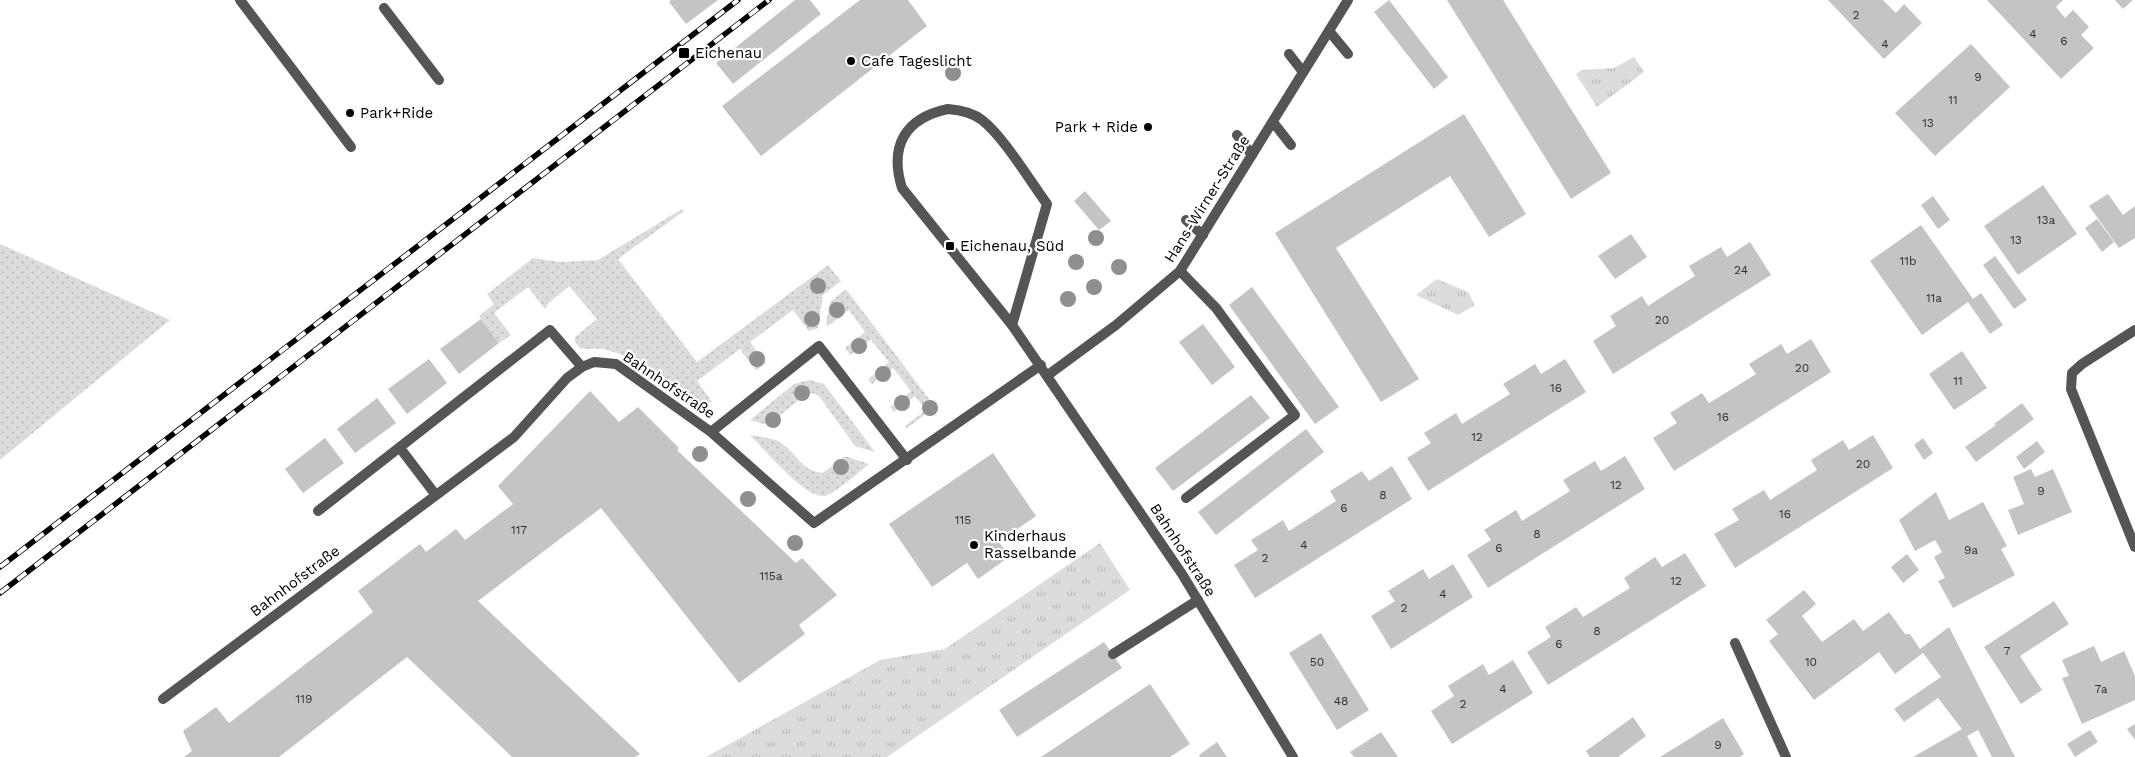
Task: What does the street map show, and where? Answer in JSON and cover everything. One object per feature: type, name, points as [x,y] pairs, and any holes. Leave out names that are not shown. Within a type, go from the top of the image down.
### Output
[{"type":"street","points":[[240,0],[351,147]]},
{"type":"street","name":"Hans-Wirner-Straße","points":[[1048,375],[1123,319],[1180,271],[1348,0]]},
{"type":"street","points":[[384,8],[439,80]]},
{"type":"street","points":[[1329,31],[1348,54]]},
{"type":"street","points":[[1290,54],[1304,72]]},
{"type":"street","name":"Bahnhofstraße","points":[[1012,325],[1047,204],[993,130],[981,119],[965,111],[948,109],[932,112],[917,121],[904,134],[898,151],[896,170],[902,188],[1012,325],[1048,375],[1198,600],[1293,757]]},
{"type":"street","points":[[1273,122],[1291,144]]},
{"type":"street","points":[[1238,135],[1252,155]]},
{"type":"street","points":[[1186,220],[1203,235]]},
{"type":"street","points":[[1180,271],[1216,308],[1295,415],[1186,498]]},
{"type":"street","points":[[318,511],[550,330],[582,366]]},
{"type":"street","points":[[2135,330],[2082,364],[2072,373],[2071,389],[2135,546]]},
{"type":"street","points":[[711,432],[819,346],[907,460]]},
{"type":"street","name":"Bahnhofstraße","points":[[162,699],[435,494],[514,438],[567,378],[582,366],[594,362],[616,364],[711,432],[814,524],[1041,365]]},
{"type":"street","points":[[400,448],[435,494]]},
{"type":"street","points":[[1113,654],[1198,600]]},
{"type":"street","points":[[1735,643],[1786,757]]},
{"type":"green space","points":[[1634,57],[1644,72],[1597,107],[1576,74],[1582,70],[1614,68]]},
{"type":"green space","points":[[682,209],[684,211],[618,259],[697,362],[828,265],[841,281],[823,295],[818,328],[809,331],[793,310],[750,342],[766,363],[756,370],[740,349],[697,381],[712,402],[696,403],[684,398],[656,373],[626,357],[603,349],[580,348],[575,342],[575,337],[597,319],[569,286],[549,303],[545,309],[528,287],[494,313],[511,335],[499,343],[479,316],[494,304],[487,294],[533,258],[561,262],[598,260]]},
{"type":"green space","points":[[0,244],[170,320],[0,460]]},
{"type":"green space","points":[[1437,279],[1468,292],[1475,305],[1458,315],[1416,295]]},
{"type":"green space","points":[[846,289],[935,407],[907,428],[905,426],[926,410],[915,396],[894,412],[890,407],[911,391],[893,368],[872,384],[868,379],[889,362],[871,340],[850,355],[845,348],[865,332],[849,310],[828,326],[826,324],[830,302]]},
{"type":"green space","points":[[810,380],[824,384],[875,452],[855,446],[819,396],[812,393],[805,395],[768,425],[750,420],[794,384]]},
{"type":"green space","points":[[750,435],[778,441],[805,466],[816,472],[823,473],[845,456],[869,464],[829,494],[824,496],[816,495],[796,481]]},
{"type":"green space","points":[[1100,543],[1130,590],[887,757],[706,757],[880,660],[945,649]]},
{"type":"building","points":[[671,0],[718,0],[686,24],[669,2]]},
{"type":"building","points":[[795,0],[810,0],[821,14],[733,84],[716,63]]},
{"type":"building","points":[[860,0],[908,0],[927,26],[761,156],[722,106]]},
{"type":"building","points":[[1389,0],[1448,77],[1434,89],[1374,12]]},
{"type":"building","points":[[1447,0],[1503,0],[1611,173],[1571,199]]},
{"type":"building","points":[[1828,0],[1883,0],[1896,13],[1904,4],[1922,23],[1884,59]]},
{"type":"building","points":[[1987,0],[2063,0],[2056,7],[2065,18],[2073,10],[2089,27],[2081,35],[2094,48],[2061,79]]},
{"type":"building","points":[[2115,0],[2133,0],[2123,9]]},
{"type":"building","points":[[1971,44],[2010,87],[1935,156],[1895,113]]},
{"type":"building","points":[[1464,114],[1526,214],[1489,237],[1450,176],[1336,248],[1419,379],[1381,402],[1275,233]]},
{"type":"building","points":[[2043,185],[2077,234],[2018,275],[1984,226]]},
{"type":"building","points":[[1085,191],[1111,221],[1099,230],[1074,201]]},
{"type":"building","points":[[2108,194],[2123,215],[2135,206],[2135,238],[2119,248],[2089,206]]},
{"type":"building","points":[[1933,196],[1950,220],[1938,229],[1921,205]]},
{"type":"building","points":[[2097,219],[2114,242],[2102,252],[2085,228]]},
{"type":"building","points":[[1921,225],[1973,299],[1981,293],[2003,325],[1990,334],[1968,302],[1922,335],[1870,261]]},
{"type":"building","points":[[1631,234],[1647,257],[1615,279],[1598,256]]},
{"type":"building","points":[[1750,242],[1771,275],[1613,374],[1593,341],[1616,326],[1610,316],[1642,296],[1648,306],[1695,276],[1689,266],[1721,247],[1727,257]]},
{"type":"building","points":[[1995,256],[2027,300],[2014,309],[1983,265]]},
{"type":"building","points":[[1252,287],[1339,407],[1315,424],[1229,305]]},
{"type":"building","points":[[481,319],[499,343],[459,374],[440,349]]},
{"type":"building","points":[[1203,324],[1235,367],[1212,385],[1179,342]]},
{"type":"building","points":[[1811,339],[1831,372],[1674,471],[1653,438],[1677,423],[1670,413],[1702,393],[1709,403],[1732,389],[1756,374],[1749,364],[1781,344],[1787,354]]},
{"type":"building","points":[[1962,351],[1987,388],[1954,410],[1929,374]]},
{"type":"building","points":[[429,359],[447,383],[407,414],[388,389]]},
{"type":"building","points":[[1565,359],[1586,392],[1428,491],[1407,458],[1431,443],[1424,433],[1456,413],[1462,424],[1510,394],[1503,384],[1535,364],[1541,374]]},
{"type":"building","points":[[590,391],[619,422],[638,407],[679,448],[677,450],[796,563],[802,558],[837,595],[799,625],[805,634],[739,683],[601,508],[478,601],[640,754],[635,757],[512,757],[407,657],[279,757],[184,757],[192,751],[183,731],[216,707],[229,723],[373,612],[358,591],[420,544],[426,552],[456,529],[465,540],[513,504],[498,486]]},
{"type":"building","points":[[1251,395],[1270,418],[1173,491],[1155,468]]},
{"type":"building","points":[[377,398],[396,423],[355,453],[337,429]]},
{"type":"building","points":[[2022,403],[2034,419],[1976,462],[1965,447],[1996,425],[1994,424]]},
{"type":"building","points":[[1306,429],[1324,452],[1216,535],[1198,512]]},
{"type":"building","points":[[1873,435],[1893,468],[1735,568],[1714,534],[1739,520],[1732,509],[1764,490],[1770,500],[1817,470],[1811,460],[1843,440],[1849,450]]},
{"type":"building","points":[[325,438],[344,463],[303,493],[285,469]]},
{"type":"building","points":[[1923,438],[1933,453],[1924,460],[1914,445]]},
{"type":"building","points":[[2037,441],[2045,452],[2024,469],[2016,457]]},
{"type":"building","points":[[993,453],[1036,516],[999,542],[1009,557],[978,579],[967,563],[932,587],[889,524]]},
{"type":"building","points":[[1625,456],[1645,489],[1488,588],[1467,555],[1491,540],[1484,530],[1516,510],[1522,521],[1570,491],[1563,480],[1595,461],[1601,471]]},
{"type":"building","points":[[1392,466],[1412,499],[1255,598],[1234,565],[1258,550],[1251,540],[1283,520],[1289,531],[1336,501],[1330,491],[1362,471],[1369,481]]},
{"type":"building","points":[[2031,469],[2035,477],[2053,469],[2072,512],[2018,535],[2008,510],[2024,504],[2013,477]]},
{"type":"building","points":[[1936,492],[1949,520],[1983,502],[2007,546],[2001,549],[2015,575],[1953,608],[1938,581],[1945,578],[1934,557],[1942,552],[1935,540],[1915,551],[1899,520]]},
{"type":"building","points":[[1685,553],[1706,586],[1548,685],[1527,652],[1551,637],[1545,627],[1576,607],[1583,617],[1630,588],[1624,578],[1655,557],[1662,567]]},
{"type":"building","points":[[1907,554],[1919,570],[1903,583],[1891,567]]},
{"type":"building","points":[[1453,564],[1473,597],[1391,649],[1371,616],[1395,601],[1388,591],[1423,569],[1429,579]]},
{"type":"building","points":[[1804,590],[1816,604],[1802,616],[1822,642],[1854,619],[1863,631],[1889,612],[1905,634],[1910,634],[1920,649],[1949,627],[2015,757],[1992,757],[1978,730],[1967,736],[1978,757],[1913,757],[1962,729],[1938,698],[1904,722],[1894,709],[1941,677],[1923,653],[1895,674],[1879,652],[1814,700],[1769,641],[1778,634],[1766,620]]},
{"type":"building","points":[[2054,601],[2069,624],[2020,656],[2042,690],[2021,704],[1984,647]]},
{"type":"building","points":[[1321,633],[1369,710],[1337,730],[1289,653]]},
{"type":"building","points":[[1104,642],[1122,668],[1017,737],[999,710]]},
{"type":"building","points":[[2094,646],[2101,662],[2124,651],[2135,676],[2135,700],[2082,724],[2062,678],[2069,676],[2062,660]]},
{"type":"building","points":[[1513,660],[1533,693],[1452,744],[1431,711],[1454,696],[1448,686],[1483,664],[1489,675]]},
{"type":"building","points":[[1150,684],[1190,744],[1170,757],[1041,757]]},
{"type":"building","points":[[1633,717],[1646,736],[1618,757],[1590,757],[1586,751]]},
{"type":"building","points":[[1723,718],[1744,754],[1740,757],[1660,757]]},
{"type":"building","points":[[2135,724],[2135,740],[2127,729]]},
{"type":"building","points":[[2090,730],[2098,742],[2075,757],[2067,744]]},
{"type":"building","points":[[1381,732],[1398,757],[1354,757],[1350,752]]},
{"type":"building","points":[[1217,742],[1227,757],[1200,757],[1199,755]]},
{"type":"railway","points":[[0,567],[738,0]]},
{"type":"railway","points":[[0,593],[769,0]]},
{"type":"place","name":"Eichenau","points":[[684,53]]},
{"type":"place","name":"Cafe Tageslicht","points":[[851,61]]},
{"type":"place","name":"Park+Ride","points":[[350,113]]},
{"type":"place","name":"Park + Ride","points":[[1148,127]]},
{"type":"place","name":"Eichenau, Süd","points":[[950,246]]},
{"type":"place","name":"Kinderhaus Rasselbande","points":[[974,545]]}]
